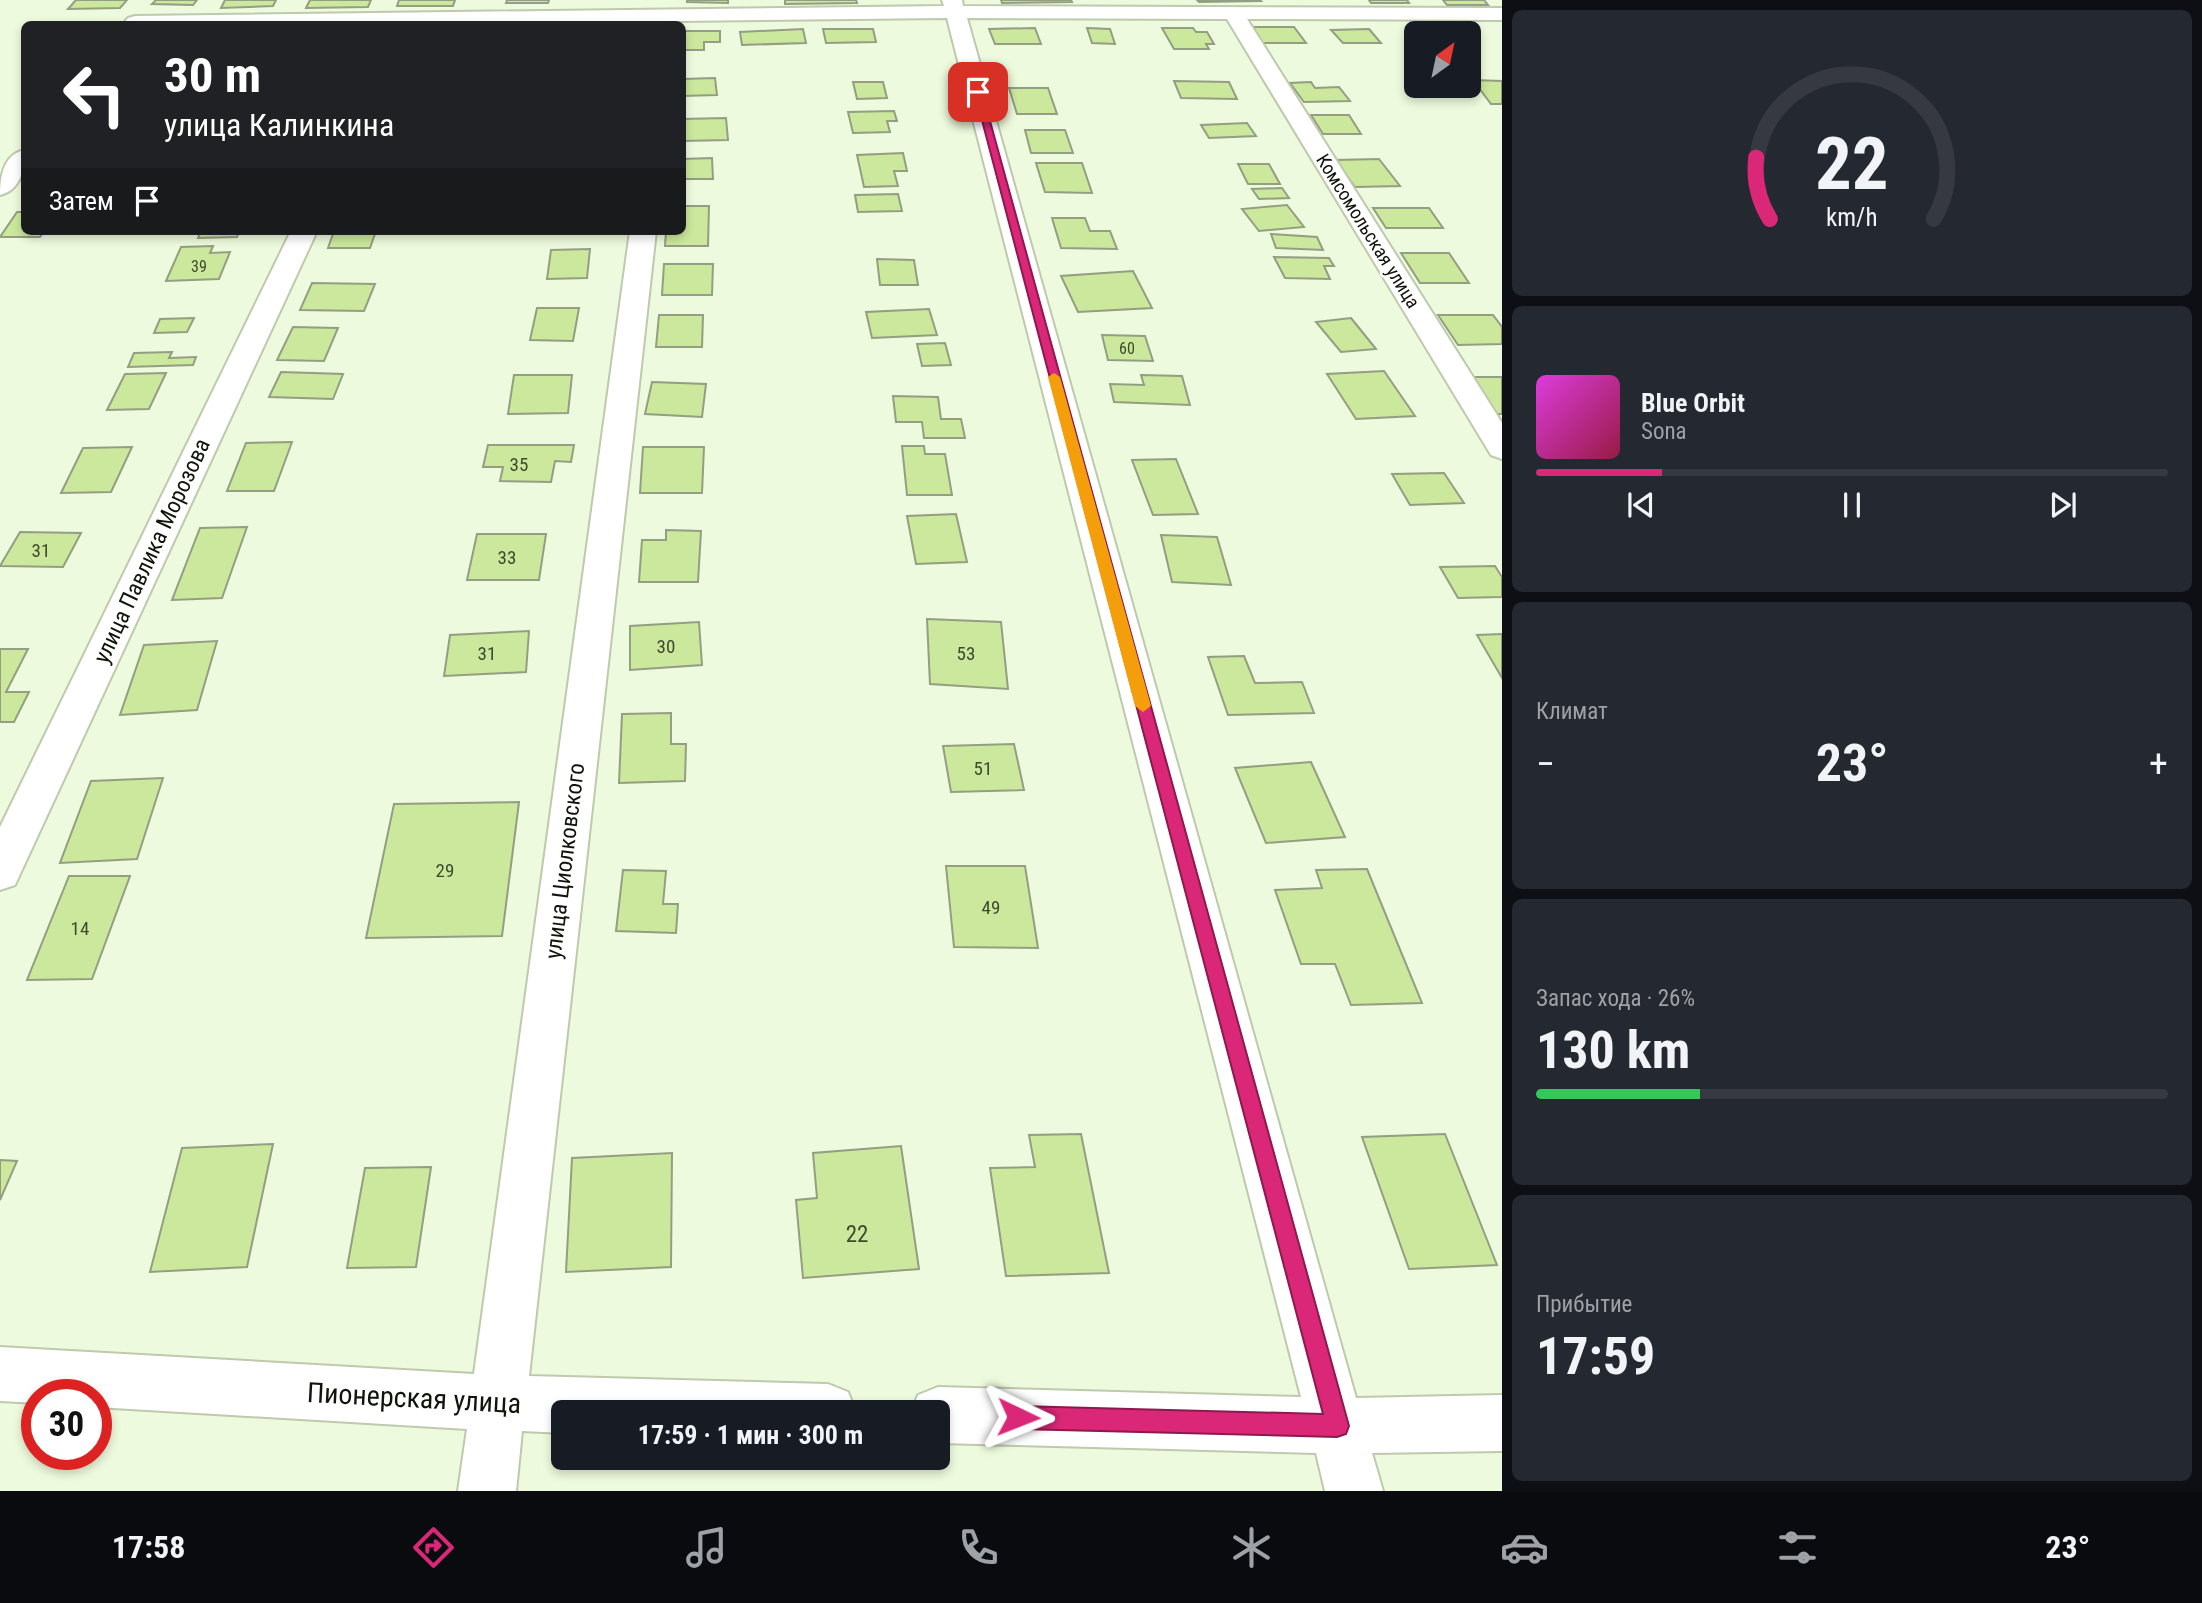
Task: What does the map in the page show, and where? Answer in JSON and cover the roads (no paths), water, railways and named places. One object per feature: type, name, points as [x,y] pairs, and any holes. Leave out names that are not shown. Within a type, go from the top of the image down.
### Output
[{"type":"street","points":[[954,6],[1354,1491]]},
{"type":"street","points":[[404,21],[670,19],[954,6],[1234,14],[1478,14],[1498,22]]},
{"type":"street","name":"Комсомольская улица","points":[[1234,14],[1502,448]]},
{"type":"street","points":[[0,188],[21,162]]},
{"type":"street","name":"улица Павлика Морозова","points":[[0,871],[302,235]]},
{"type":"street","name":"улица Циолковского","points":[[487,1491],[643,235]]},
{"type":"street","name":"Пионерская улица","points":[[0,1374],[551,1405]]},
{"type":"street","points":[[950,1415],[1337,1426],[1502,1423]]}]
